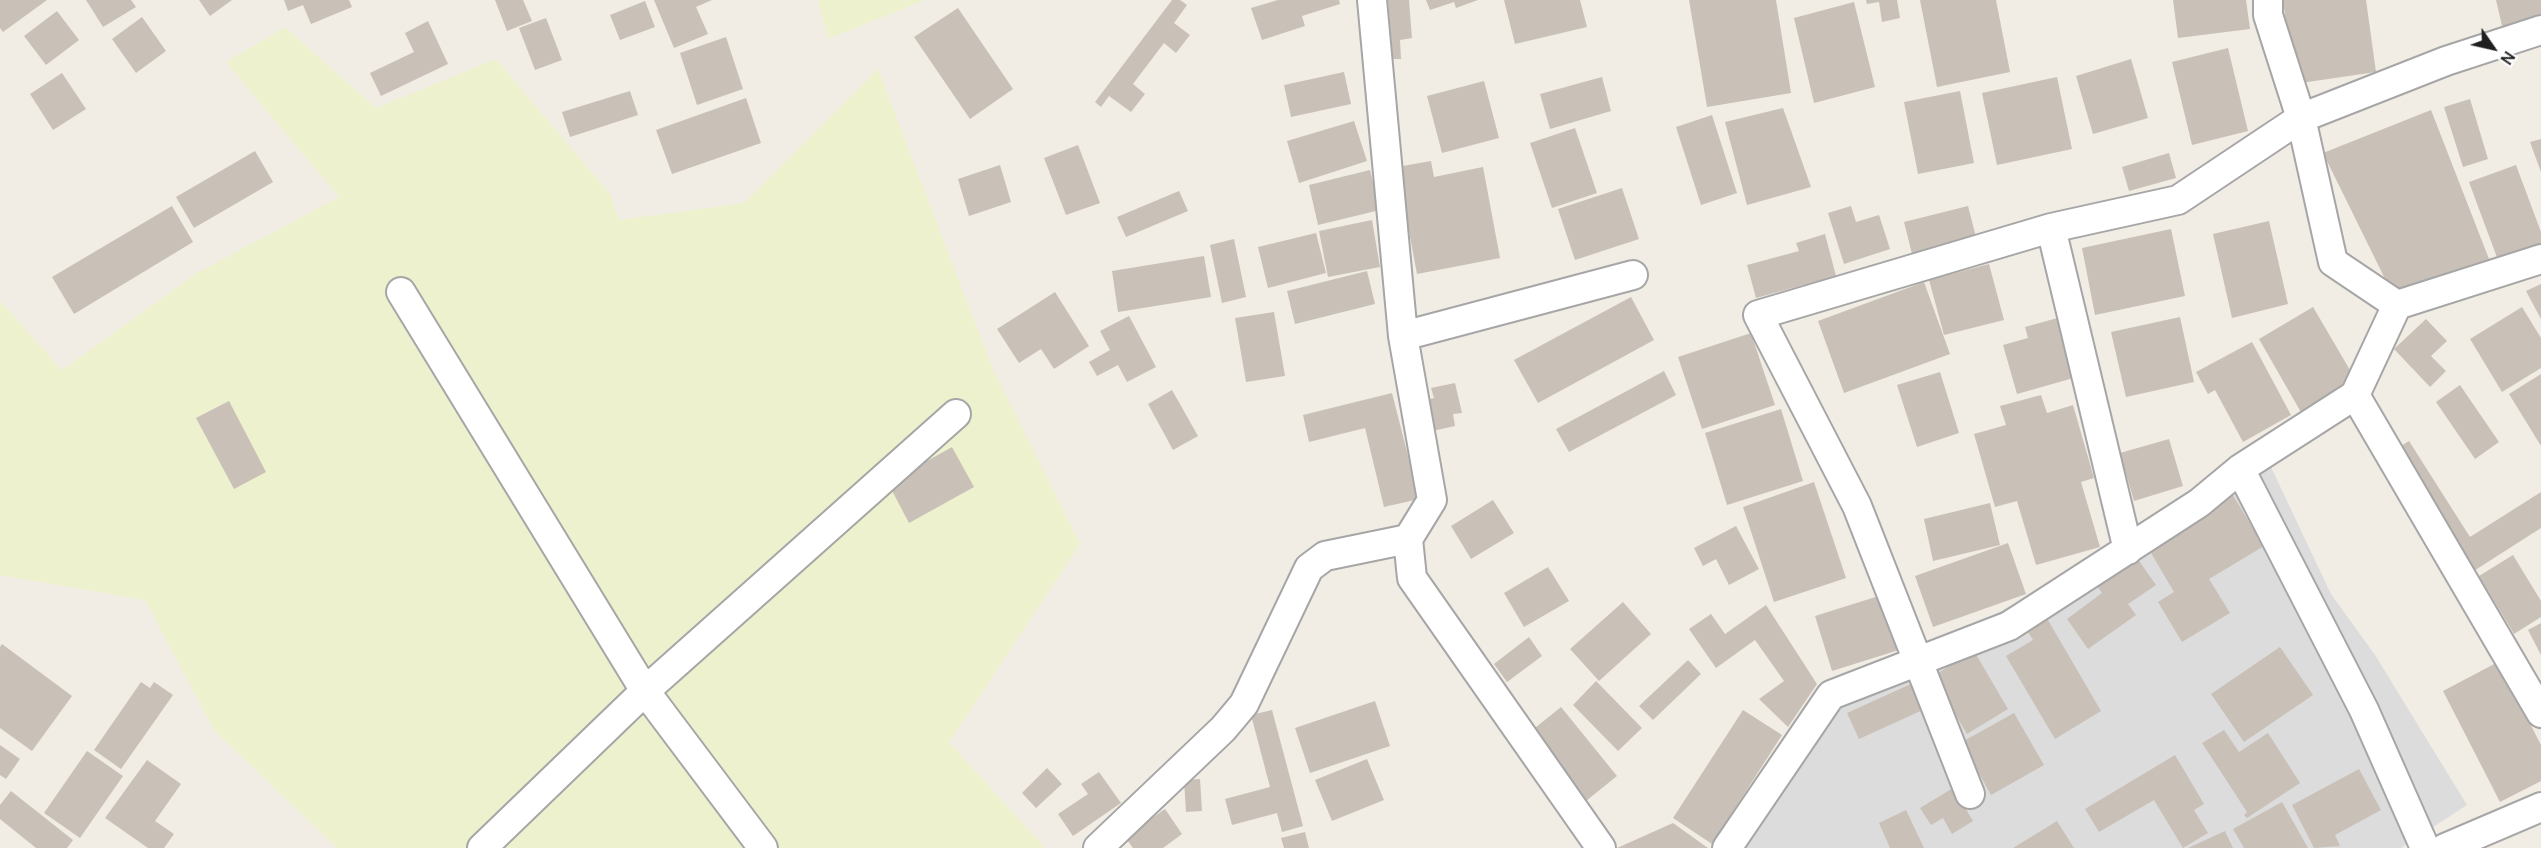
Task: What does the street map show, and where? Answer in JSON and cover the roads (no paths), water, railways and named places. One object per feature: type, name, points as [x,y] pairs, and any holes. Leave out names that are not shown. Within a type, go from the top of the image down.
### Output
[{"type":"street","points":[[1372,0],[1403,336],[1432,500],[1408,539],[1412,578],[1601,848]]},
{"type":"street","points":[[2268,0],[2268,15],[2301,118],[2333,262],[2397,305]]},
{"type":"street","points":[[1970,794],[1857,506],[1758,315],[2051,228],[2178,200],[2301,118],[2446,61],[2541,30]]},
{"type":"street","points":[[2051,228],[2128,550]]},
{"type":"street","points":[[1727,848],[1831,695],[2009,626],[2199,503],[2240,469],[2355,395],[2397,305],[2541,259]]},
{"type":"street","points":[[1403,336],[1633,275]]},
{"type":"street","points":[[401,292],[645,691],[762,848]]},
{"type":"street","points":[[2355,395],[2541,713]]},
{"type":"street","points":[[482,848],[645,691],[957,414]]},
{"type":"street","points":[[2240,469],[2364,710],[2425,848]]},
{"type":"street","points":[[1098,848],[1223,729],[1244,704],[1309,568],[1326,556],[1408,539]]},
{"type":"street","points":[[2445,848],[2541,807]]}]
